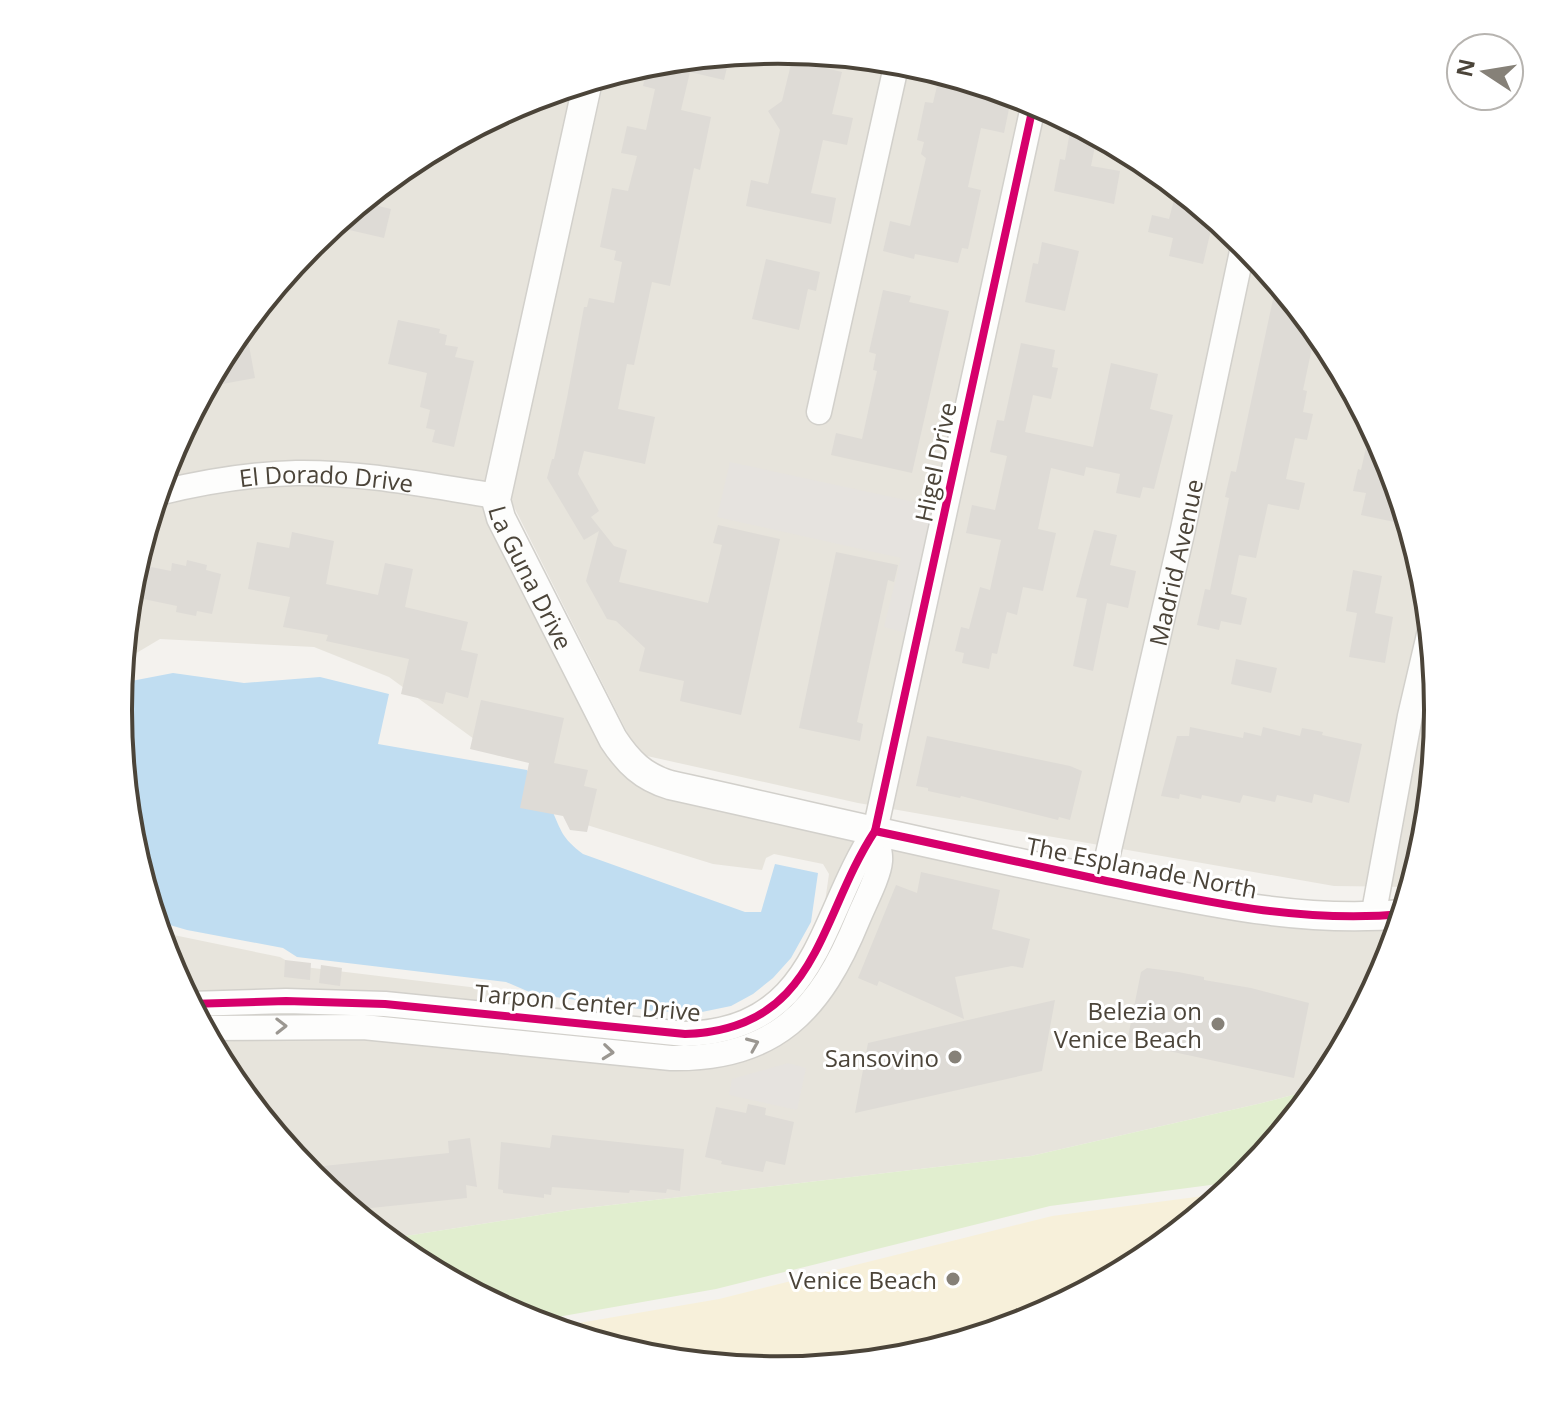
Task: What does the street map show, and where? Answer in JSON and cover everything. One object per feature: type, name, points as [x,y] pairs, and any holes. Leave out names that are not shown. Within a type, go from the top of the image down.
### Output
[{"type":"street","points":[[819,412],[894,74]]},
{"type":"street","name":"La Guna Drive","points":[[585,94],[496,496],[501,518],[613,739],[629,761],[650,777],[670,785],[875,831]]},
{"type":"street","name":"Higel Drive","points":[[875,831],[1031,115]]},
{"type":"street","name":"Madrid Avenue","points":[[1102,880],[1183,529],[1241,258]]},
{"type":"street","name":"El Dorado Drive","points":[[171,490],[264,475],[318,473],[496,496]]},
{"type":"street","points":[[1373,917],[1423,660]]},
{"type":"street","name":"The Esplanade North","points":[[875,831],[1257,911],[1373,917],[1392,915]]},
{"type":"street","name":"Tarpon Center Drive","points":[[203,1004],[286,1001],[385,1004],[671,1034],[718,1031],[765,1012],[802,977],[822,944],[856,859],[875,831]]},
{"type":"street","name":"Tarpon Center Drive","points":[[216,1028],[363,1027],[671,1058],[729,1053],[776,1033],[826,985],[842,957],[880,861],[875,831]]},
{"type":"shaded area","points":[[736,65],[821,65],[905,76],[986,98],[1026,113],[1138,173],[1205,224],[1236,253],[1265,284],[1316,351],[1358,425],[1376,463],[1403,543],[1413,584],[1424,668],[1424,753],[1413,837],[1400,887],[1334,886],[858,803],[638,754],[509,497],[602,89],[652,76]]},
{"type":"shaded area","points":[[571,98],[484,493],[630,778],[1389,924],[1376,958],[1338,1034],[1299,1093],[1031,1156],[577,1209],[403,1236],[352,1197],[321,1168],[266,1104],[219,1034],[172,935],[280,957],[296,966],[503,991],[532,1004],[681,1023],[735,1015],[760,1002],[782,984],[822,923],[829,874],[823,864],[774,854],[766,858],[762,870],[713,864],[574,821],[534,763],[496,755],[389,677],[314,647],[160,639],[135,654],[144,584],[166,503],[181,463],[219,387],[266,317],[321,253],[352,224],[419,173],[493,131]]},
{"type":"shaded area","points":[[730,462],[938,507],[907,633],[884,627],[901,558],[717,517]]},
{"type":"shaded area","points":[[788,1063],[806,1068],[797,1110],[729,1095],[732,1079]]},
{"type":"green space","points":[[1299,1093],[1265,1137],[1219,1184],[1050,1206],[716,1289],[556,1317],[455,1270],[403,1236],[577,1209],[1031,1156]]},
{"type":"sand","name":"Venice Beach","points":[[1207,1196],[1138,1248],[1064,1290],[986,1323],[905,1345],[821,1356],[736,1356],[652,1345],[574,1324],[719,1299],[1052,1216]]},
{"type":"water","points":[[173,673],[244,683],[320,677],[389,694],[378,744],[527,770],[546,798],[563,834],[583,854],[745,912],[761,912],[775,864],[818,873],[811,922],[791,958],[753,994],[731,1006],[697,1013],[654,1011],[534,994],[506,982],[297,957],[283,948],[168,925],[144,837],[133,753],[133,681]]},
{"type":"building","points":[[791,64],[812,65],[842,72],[832,114],[853,118],[847,145],[823,140],[811,193],[836,198],[831,224],[746,206],[751,180],[768,184],[780,130],[768,111],[782,101]]},
{"type":"building","points":[[727,66],[724,80],[690,72],[681,110],[711,117],[700,170],[694,168],[670,286],[652,282],[634,365],[627,364],[618,409],[655,417],[645,464],[584,451],[578,474],[599,511],[591,517],[614,546],[627,550],[619,582],[708,603],[722,545],[713,543],[718,525],[780,539],[741,715],[680,701],[684,681],[639,671],[645,648],[616,621],[607,619],[586,581],[599,531],[584,540],[547,478],[554,459],[584,307],[587,307],[589,298],[614,303],[622,262],[614,260],[616,251],[600,247],[612,188],[628,191],[637,156],[621,153],[627,126],[646,130],[655,89],[643,86],[645,78],[652,76]]},
{"type":"building","points":[[937,86],[1009,107],[1004,133],[981,128],[968,187],[981,190],[968,249],[962,248],[958,263],[915,254],[914,259],[883,251],[890,221],[910,226],[926,158],[921,154],[924,142],[917,140],[925,102],[933,103]]},
{"type":"building","points":[[1070,134],[1095,147],[1091,166],[1120,171],[1114,204],[1054,191],[1060,159],[1065,160]]},
{"type":"building","points":[[1175,200],[1211,230],[1203,264],[1169,256],[1173,238],[1148,232],[1152,215],[1169,219]]},
{"type":"building","points":[[376,205],[391,209],[384,238],[346,229]]},
{"type":"building","points":[[1042,242],[1079,251],[1065,311],[1025,302],[1033,263],[1038,264]]},
{"type":"building","points":[[766,259],[820,272],[816,291],[808,289],[799,330],[752,319]]},
{"type":"building","points":[[883,290],[911,296],[909,302],[949,311],[912,473],[831,455],[836,433],[862,439],[877,371],[873,370],[876,354],[869,352]]},
{"type":"building","points":[[1274,295],[1312,346],[1303,390],[1307,391],[1303,412],[1313,414],[1307,440],[1295,438],[1286,479],[1305,483],[1299,510],[1268,504],[1256,558],[1239,555],[1231,594],[1247,598],[1241,625],[1221,621],[1219,630],[1197,625],[1205,589],[1210,590],[1229,498],[1225,497],[1231,471],[1236,472]]},
{"type":"building","points":[[398,320],[440,329],[439,333],[447,335],[445,345],[458,347],[455,357],[474,361],[454,447],[432,442],[435,430],[426,428],[430,410],[420,407],[427,373],[388,364]]},
{"type":"building","points":[[248,341],[255,378],[221,384]]},
{"type":"building","points":[[1021,343],[1055,350],[1052,367],[1058,368],[1051,399],[1033,395],[1025,432],[1093,447],[1111,363],[1158,374],[1150,409],[1173,415],[1154,489],[1143,487],[1140,498],[1116,493],[1120,474],[1086,467],[1084,476],[1051,468],[1038,529],[1056,533],[1043,591],[1023,587],[1017,615],[1007,612],[997,654],[992,653],[989,669],[962,663],[964,653],[955,651],[961,627],[969,629],[980,587],[990,590],[1001,540],[966,533],[972,505],[995,510],[1007,456],[990,452],[997,420],[1004,421]]},
{"type":"building","points":[[1367,444],[1397,522],[1361,515],[1366,493],[1353,491],[1358,469],[1361,470]]},
{"type":"building","points":[[1094,530],[1117,535],[1110,565],[1136,571],[1128,608],[1107,603],[1093,671],[1073,666],[1087,599],[1076,597]]},
{"type":"building","points":[[292,532],[334,541],[326,584],[378,595],[385,563],[413,569],[405,607],[468,622],[461,650],[478,654],[468,698],[446,692],[443,704],[401,694],[409,659],[326,641],[328,635],[283,627],[290,597],[248,589],[257,542],[289,548]]},
{"type":"building","points":[[836,552],[898,565],[894,582],[888,580],[857,722],[863,724],[860,741],[799,728]]},
{"type":"building","points":[[187,560],[207,565],[206,570],[221,574],[212,614],[197,611],[196,616],[176,612],[177,606],[142,599],[148,566],[171,571],[172,563],[186,566]]},
{"type":"building","points":[[1353,570],[1382,576],[1375,613],[1393,617],[1385,663],[1349,657],[1357,613],[1346,611]]},
{"type":"building","points":[[1236,659],[1277,668],[1271,693],[1231,684]]},
{"type":"building","points":[[481,700],[564,718],[554,763],[588,770],[584,786],[597,789],[587,832],[570,830],[563,816],[520,808],[529,763],[470,749]]},
{"type":"building","points":[[1190,727],[1243,738],[1244,732],[1261,736],[1263,727],[1300,736],[1302,728],[1362,744],[1349,803],[1314,794],[1312,803],[1277,795],[1275,802],[1243,795],[1240,803],[1202,795],[1201,799],[1180,794],[1179,799],[1161,796],[1177,736],[1189,736]]},
{"type":"building","points":[[927,736],[1082,771],[1070,820],[1059,817],[1058,820],[916,786]]},
{"type":"building","points":[[921,872],[1000,890],[992,929],[1030,939],[1023,968],[1012,966],[955,977],[964,1019],[879,981],[877,986],[858,978],[896,885],[917,893]]},
{"type":"building","points":[[285,960],[311,963],[310,980],[284,977]]},
{"type":"building","points":[[321,965],[342,968],[340,986],[319,983]]},
{"type":"building","name":"Belezia on Venice Beach","points":[[1147,968],[1204,977],[1204,980],[1309,1003],[1294,1078],[1127,1042],[1141,972]]},
{"type":"building","name":"Sansovino","points":[[1055,1000],[1042,1071],[855,1113],[868,1043]]},
{"type":"building","points":[[748,1104],[766,1108],[765,1115],[794,1122],[785,1165],[766,1161],[763,1172],[721,1164],[722,1161],[705,1157],[716,1107],[746,1113]]},
{"type":"building","points":[[552,1135],[684,1149],[680,1191],[630,1190],[629,1193],[552,1187],[551,1195],[544,1194],[544,1198],[503,1193],[498,1189],[501,1142],[550,1148]]},
{"type":"building","points":[[470,1138],[477,1187],[466,1185],[467,1198],[367,1208],[320,1166],[449,1153],[448,1141]]},
{"type":"cycle path","points":[[203,1004],[286,1001],[385,1004],[685,1034],[729,1028],[763,1013],[789,991],[809,963],[875,831],[1031,115]]},
{"type":"cycle path","points":[[875,831],[1252,909],[1327,916],[1392,915]]},
{"type":"place","name":"Belezia on Venice Beach","points":[[1218,1024]]},
{"type":"place","name":"Sansovino","points":[[955,1057]]},
{"type":"place","name":"Venice Beach","points":[[953,1279]]}]
